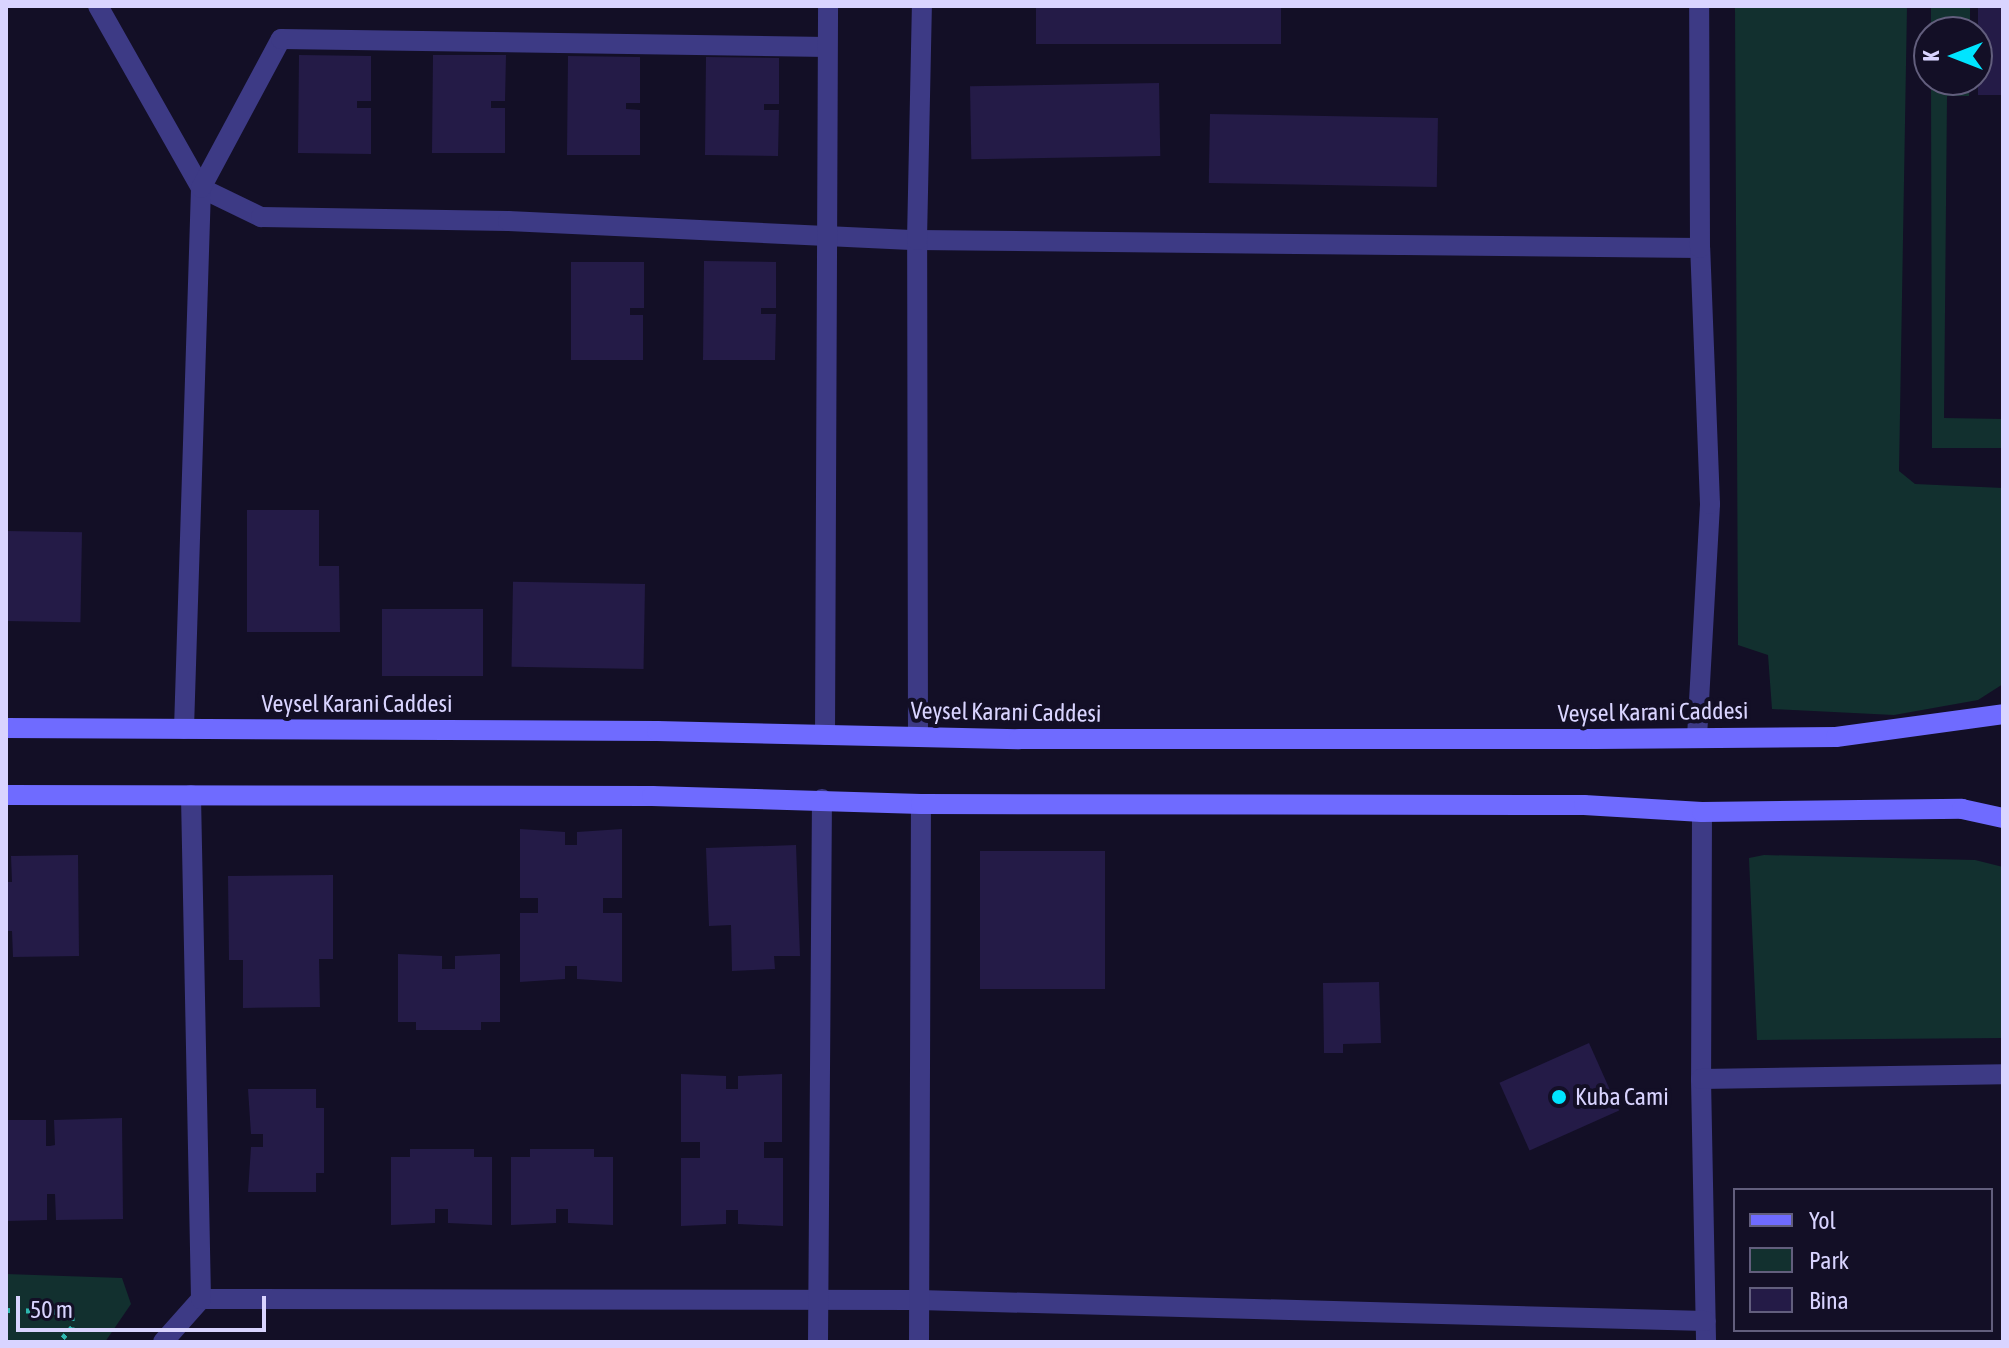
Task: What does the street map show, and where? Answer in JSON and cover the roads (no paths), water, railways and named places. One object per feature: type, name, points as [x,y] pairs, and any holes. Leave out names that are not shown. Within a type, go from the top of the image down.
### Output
[{"type":"main road","name":"Veysel Karani Caddesi","points":[[6,728],[918,737],[1836,737],[2003,714]]},
{"type":"main road","points":[[6,795],[822,799],[921,804],[1584,805],[1702,812],[1962,809],[2003,818]]},
{"type":"street","points":[[98,6],[201,188],[261,217],[508,221],[917,240],[1700,248]]},
{"type":"street","points":[[825,735],[828,6]]},
{"type":"street","points":[[918,737],[917,240],[922,6]]},
{"type":"street","points":[[1697,737],[1710,504],[1700,248],[1699,6]]},
{"type":"street","points":[[184,729],[201,188],[281,39],[827,47]]},
{"type":"street","points":[[163,1342],[201,1299],[191,795]]},
{"type":"street","points":[[818,1342],[822,799]]},
{"type":"street","points":[[919,1342],[921,804]]},
{"type":"street","points":[[201,1299],[919,1300],[1706,1332],[1701,1079],[1702,812]]},
{"type":"street","points":[[1701,1079],[2003,1074]]},
{"type":"place","name":"Kuba Cami","points":[[1559,1097]]}]
